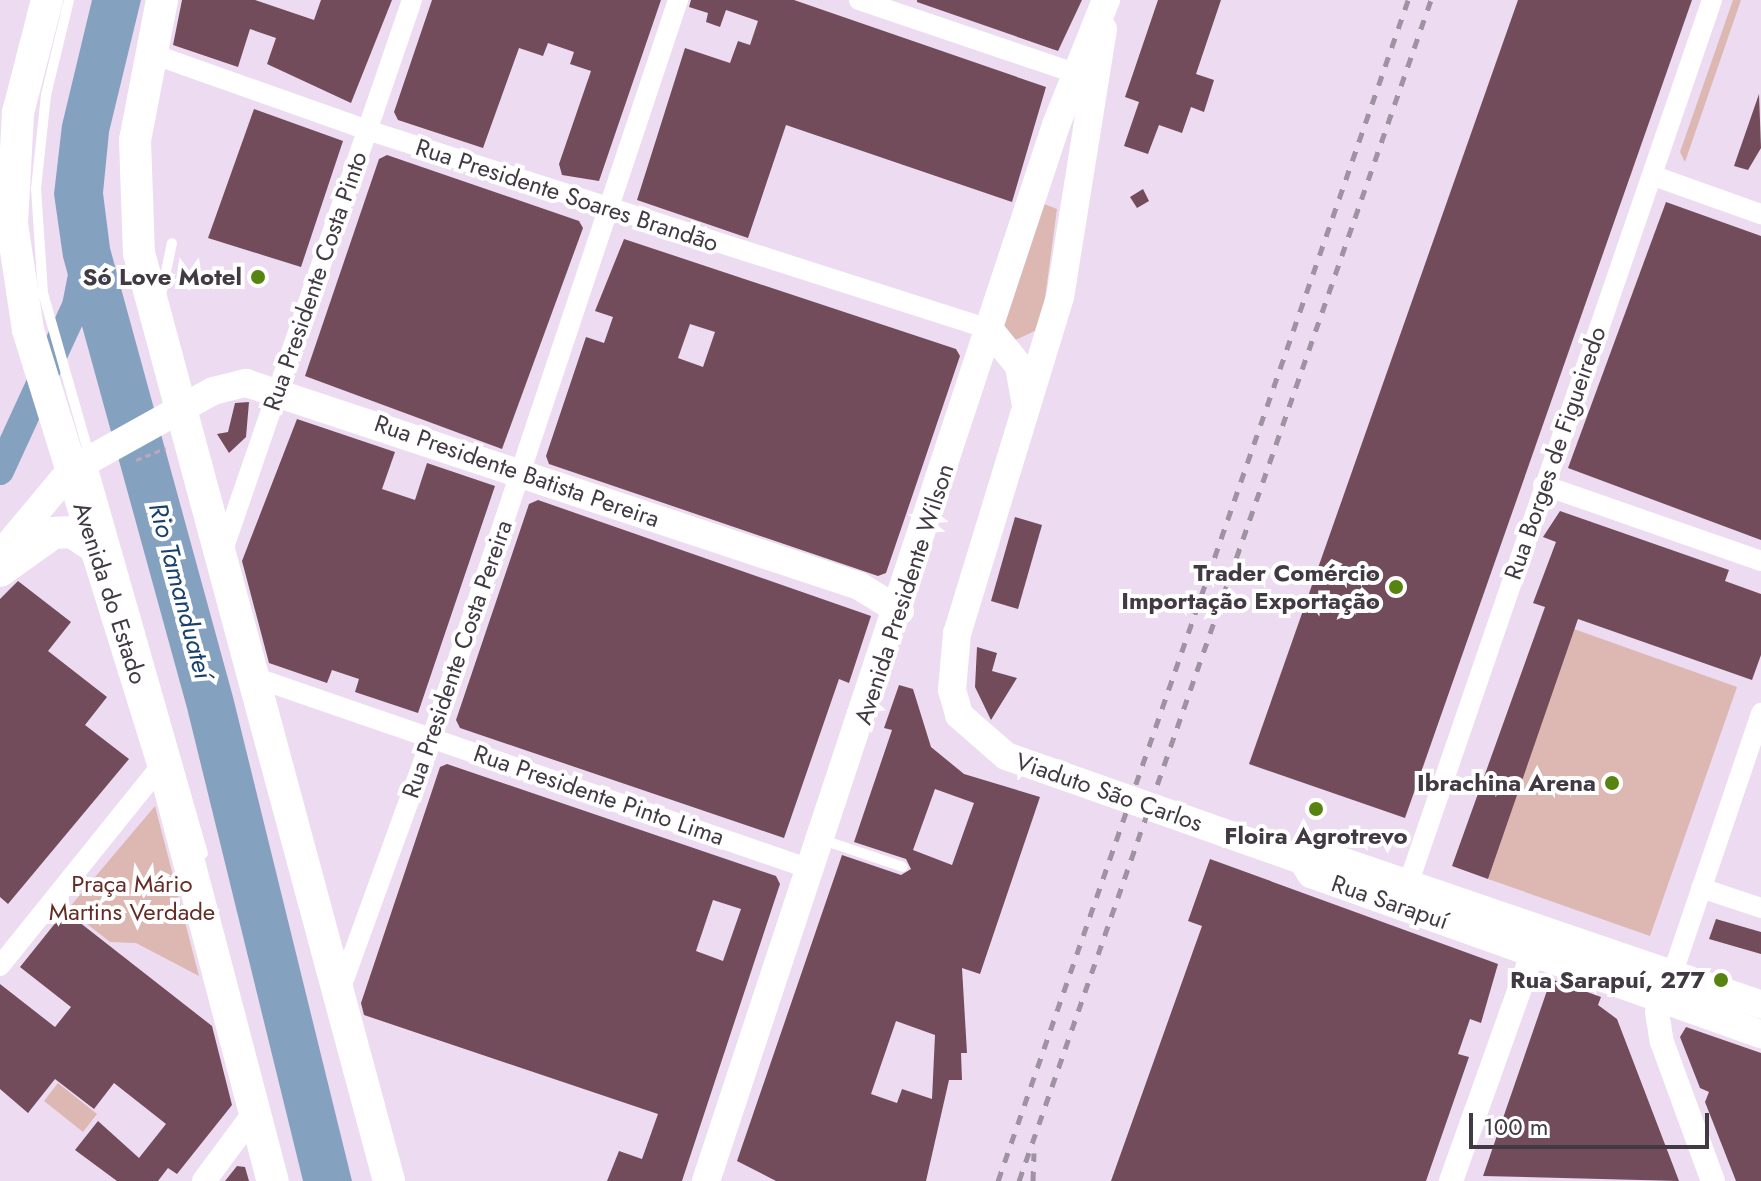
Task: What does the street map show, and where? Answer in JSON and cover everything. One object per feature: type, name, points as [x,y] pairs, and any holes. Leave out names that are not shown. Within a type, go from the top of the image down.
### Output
[{"type":"highway","points":[[47,0],[18,113],[12,224],[28,330],[56,421],[87,459]]},
{"type":"highway","points":[[162,0],[147,52],[131,183],[152,315],[173,414],[219,562],[389,1181]]},
{"type":"highway","name":"Avenida do Estado","points":[[87,459],[96,548],[163,763],[273,1181]]},
{"type":"highway","points":[[0,571],[53,533],[72,532],[96,548]]},
{"type":"main road","name":"Avenida Presidente Wilson","points":[[706,1181],[823,840],[1075,73],[1104,4]]},
{"type":"main road","name":"Avenida Presidente Wilson","points":[[1025,406],[1050,340],[1104,4]]},
{"type":"main road","points":[[0,182],[18,113]]},
{"type":"main road","points":[[989,329],[1010,349],[1025,406]]},
{"type":"main road","points":[[1010,349],[1050,340]]},
{"type":"main road","name":"Rua Presidente Batista Pereira","points":[[87,459],[230,384],[278,391],[903,599]]},
{"type":"main road","name":"Viaduto São Carlos","points":[[1025,406],[952,660],[959,715],[1006,756],[1302,860]]},
{"type":"main road","points":[[0,555],[87,459]]},
{"type":"main road","name":"Rua Sarapuí","points":[[1302,860],[1311,874],[1404,894],[1667,986],[1761,1034]]},
{"type":"main road","name":"Rua Sarapuí","points":[[1667,986],[1761,1005]]},
{"type":"street","name":"Rua Presidente Costa Pinto","points":[[219,562],[412,0]]},
{"type":"street","name":"Rua Presidente Costa Pereira","points":[[337,997],[432,737],[678,0]]},
{"type":"street","points":[[859,0],[1075,73]]},
{"type":"street","name":"Rua Borges de Figueiredo","points":[[1404,894],[1543,485],[1654,176],[1712,0]]},
{"type":"street","name":"Rua Presidente Soares Brandão","points":[[147,52],[367,130],[607,209],[989,329]]},
{"type":"street","points":[[1654,176],[1761,214]]},
{"type":"street","points":[[1543,485],[1761,561]]},
{"type":"street","name":"Rua Presidente Pinto Lima","points":[[248,675],[813,870]]},
{"type":"street","points":[[1713,1181],[1662,1042],[1667,986],[1761,713]]},
{"type":"street","points":[[0,966],[163,763]]},
{"type":"street","points":[[1701,888],[1761,908]]},
{"type":"street","points":[[1451,1181],[1537,940]]},
{"type":"street","points":[[204,1181],[256,1111]]},
{"type":"lane","points":[[69,0],[46,95],[36,188],[43,293],[206,863]]},
{"type":"lane","points":[[152,315],[172,243]]},
{"type":"lane","points":[[823,840],[903,867]]},
{"type":"lane","points":[[217,909],[287,1181]]},
{"type":"path","points":[[130,463],[173,445]]},
{"type":"green space","points":[[1733,0],[1741,0],[1685,162],[1680,152]]},
{"type":"green space","points":[[1044,204],[1057,209],[1041,328],[1011,342],[1001,334]]},
{"type":"green space","name":"Ibrachina Arena","points":[[1574,629],[1737,687],[1650,936],[1488,879]]},
{"type":"green space","name":"Praça Mário Martins Verdade","points":[[155,806],[199,976],[136,943],[110,942],[68,909]]},
{"type":"green space","points":[[58,1083],[97,1114],[83,1132],[44,1101]]},
{"type":"water","name":"Rio Tamanduateí","points":[[92,0],[141,0],[109,132],[103,193],[110,248],[233,697],[352,1181],[303,1181],[187,708],[63,257],[54,194],[62,125]]},
{"type":"building","points":[[182,0],[255,0],[314,20],[321,0],[392,0],[351,103],[267,64],[276,38],[250,29],[238,67],[173,45]]},
{"type":"building","points":[[432,0],[661,0],[599,181],[562,175],[559,164],[591,71],[570,64],[574,52],[548,43],[543,56],[519,48],[483,148],[398,120],[394,112]]},
{"type":"building","points":[[691,0],[794,0],[1046,87],[1012,202],[786,125],[748,238],[637,200],[685,48],[730,63],[738,41],[750,45],[758,21],[726,10],[720,27],[706,22],[708,13],[689,7]]},
{"type":"building","points":[[917,0],[1082,0],[1058,51],[917,2]]},
{"type":"building","points":[[1158,0],[1221,0],[1196,74],[1214,80],[1204,112],[1191,107],[1182,133],[1159,125],[1148,154],[1124,146],[1139,102],[1125,97]]},
{"type":"building","points":[[1518,0],[1692,0],[1405,818],[1249,764]]},
{"type":"building","points":[[1759,94],[1761,148],[1748,170],[1734,166]]},
{"type":"building","points":[[254,109],[343,141],[301,267],[208,238]]},
{"type":"building","points":[[387,155],[579,221],[583,228],[502,449],[305,376],[379,159]]},
{"type":"building","points":[[1143,189],[1149,201],[1137,208],[1130,197]]},
{"type":"building","points":[[1666,202],[1761,236],[1761,540],[1568,468]]},
{"type":"building","points":[[624,239],[956,349],[960,356],[886,573],[878,576],[549,464],[546,456],[586,337],[604,343],[613,317],[595,311]],"holes":[[[690,324],[715,332],[703,367],[678,358]]]},
{"type":"building","points":[[249,402],[246,437],[229,453],[217,434],[228,432],[235,403]]},
{"type":"building","points":[[297,419],[395,452],[382,489],[415,500],[427,463],[495,486],[418,713],[355,692],[359,679],[332,670],[327,683],[269,663],[242,561]]},
{"type":"building","points":[[538,500],[871,616],[849,683],[839,679],[784,838],[460,728],[456,720],[529,504]]},
{"type":"building","points":[[1560,511],[1729,570],[1725,581],[1761,594],[1761,655],[1752,680],[1578,619],[1488,879],[1452,866],[1545,607],[1533,603],[1556,542],[1543,537]]},
{"type":"building","points":[[1015,517],[1042,525],[1018,609],[991,601]]},
{"type":"building","points":[[18,581],[71,622],[48,651],[107,697],[85,725],[129,759],[8,904],[0,897],[0,599]]},
{"type":"building","points":[[977,647],[997,653],[992,671],[1017,678],[991,720],[975,687]]},
{"type":"building","points":[[899,685],[913,689],[931,747],[964,774],[1040,797],[980,974],[962,968],[967,1053],[961,1053],[962,1080],[949,1080],[926,1181],[776,1181],[737,1161],[842,855],[901,875],[911,869],[906,859],[854,842],[892,730],[884,728]],"holes":[[[935,789],[974,803],[952,865],[913,850]],[[896,1021],[935,1035],[932,1099],[902,1089],[897,1103],[871,1094]]]},
{"type":"building","points":[[447,764],[776,876],[780,884],[682,1181],[607,1181],[619,1151],[642,1159],[658,1114],[364,1015],[361,1003],[440,767]],"holes":[[[713,900],[741,909],[723,961],[696,951]]]},
{"type":"building","points":[[1210,859],[1498,964],[1481,1023],[1470,1019],[1458,1054],[1469,1057],[1426,1181],[1111,1181],[1202,926],[1188,921]]},
{"type":"building","points":[[65,911],[212,1026],[232,1105],[177,1174],[168,1168],[158,1181],[117,1181],[75,1150],[98,1121],[139,1158],[166,1124],[114,1083],[94,1109],[55,1079],[28,1113],[0,1089],[0,984],[55,1027],[71,1007],[20,967]]},
{"type":"building","points":[[1716,919],[1761,932],[1761,954],[1709,939]]},
{"type":"building","points":[[1551,979],[1601,997],[1598,1005],[1617,1019],[1679,1181],[1483,1176]]},
{"type":"building","points":[[1686,1027],[1761,1053],[1761,1181],[1736,1181],[1705,1102],[1709,1092],[1700,1088],[1680,1037]]},
{"type":"building","points":[[237,1166],[245,1167],[249,1181],[225,1181]]},
{"type":"waterway","points":[[0,471],[76,306],[83,269]]},
{"type":"railway","points":[[998,1181],[1408,0]]},
{"type":"railway","points":[[1019,1181],[1431,0]]},
{"type":"railway","points":[[1033,1181],[1034,1153]]},
{"type":"place","name":"Só Love Motel","points":[[258,277]]},
{"type":"place","name":"Trader Comércio Importação Exportação","points":[[1396,587]]},
{"type":"place","name":"Ibrachina Arena","points":[[1612,783]]},
{"type":"place","name":"Floira Agrotrevo","points":[[1316,809]]},
{"type":"place","name":"Rua Sarapuí, 277","points":[[1721,980]]}]
